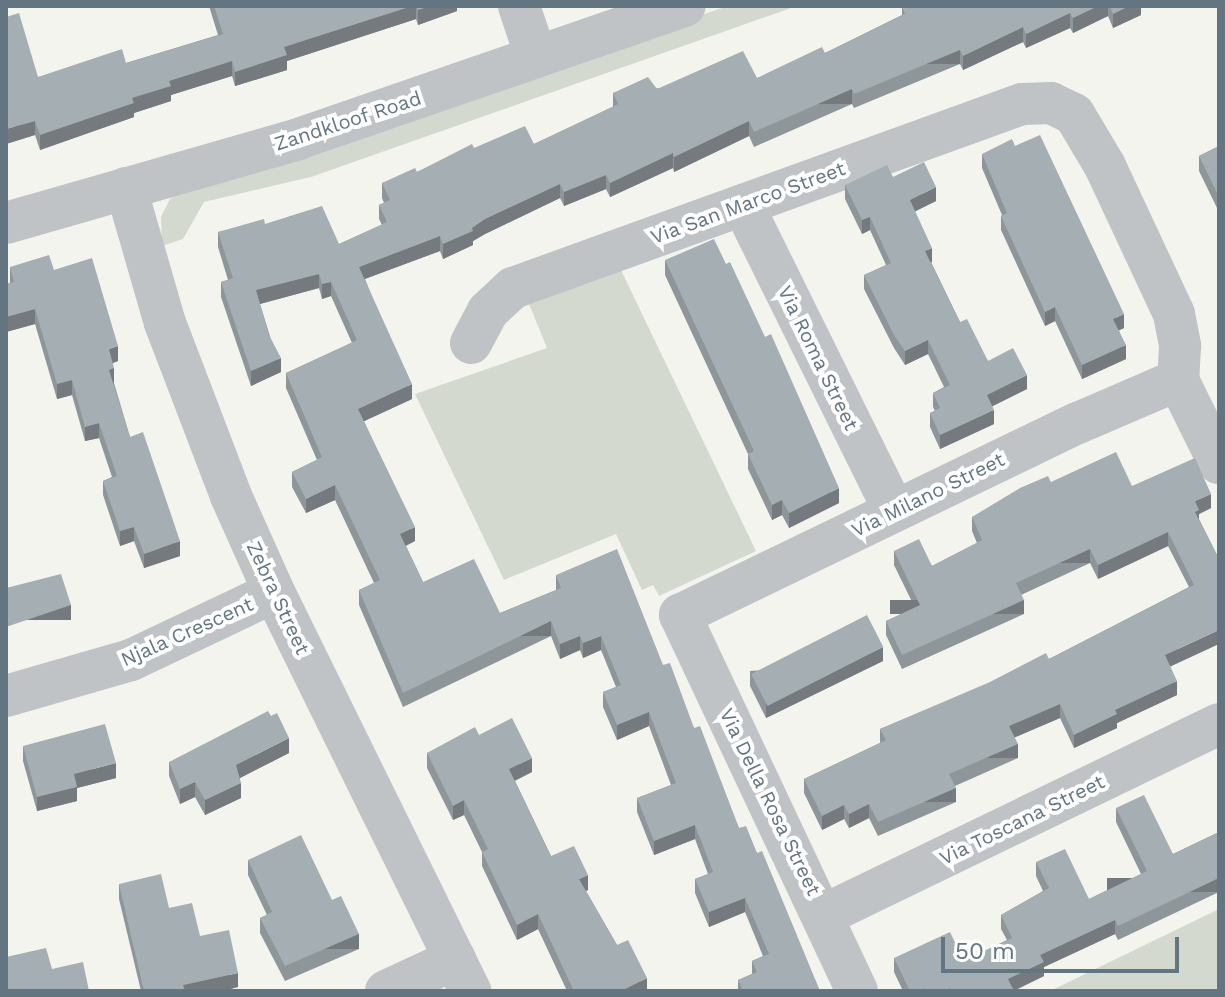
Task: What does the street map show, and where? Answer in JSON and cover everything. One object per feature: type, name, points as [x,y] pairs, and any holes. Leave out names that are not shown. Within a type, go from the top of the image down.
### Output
[{"type":"street","points":[[519,6],[536,57]]},
{"type":"street","name":"Zandkloof Road","points":[[6,223],[298,139],[685,6]]},
{"type":"street","name":"Via San Marco Street","points":[[471,343],[488,311],[513,288],[1022,104],[1051,103],[1064,107],[1081,122],[1174,314],[1180,346],[1178,380]]},
{"type":"street","name":"Zebra Street","points":[[126,188],[165,323],[195,408],[274,592],[462,975]]},
{"type":"street","name":"Via Roma Street","points":[[743,205],[894,511]]},
{"type":"street","points":[[1178,380],[1219,463]]},
{"type":"street","name":"Via Milano Street","points":[[680,615],[1078,423],[1178,380]]},
{"type":"street","name":"Njala Crescent","points":[[6,696],[131,660],[274,592]]},
{"type":"street","name":"Via Della Rosa Street","points":[[680,615],[824,915],[857,991]]},
{"type":"street","name":"Via Toscana Street","points":[[824,915],[1219,724]]},
{"type":"street","points":[[386,991],[462,975]]},
{"type":"shaded area","points":[[728,6],[797,6],[311,177],[204,202],[183,239],[162,246],[161,217],[170,199],[192,186]]},
{"type":"shaded area","points":[[619,266],[756,551],[659,596],[653,585],[642,590],[616,534],[504,580],[415,394],[547,348],[529,304]]},
{"type":"shaded area","points":[[1219,909],[1219,991],[1050,991]]},
{"type":"building","points":[[214,6],[412,6],[284,47],[287,55],[235,72],[232,61],[169,81],[171,86],[132,98],[134,103],[40,135],[35,121],[6,129],[6,17],[19,13],[38,77],[122,49],[126,63],[223,34]]},
{"type":"building","points":[[903,6],[1098,6],[1073,18],[1070,13],[1026,34],[1023,27],[963,56],[960,50],[854,94],[852,89],[754,132],[749,121],[610,183],[606,175],[564,192],[560,184],[485,219],[472,228],[473,231],[443,244],[440,236],[359,267],[412,384],[358,409],[415,527],[400,534],[423,582],[474,559],[500,613],[561,588],[556,575],[617,549],[663,665],[670,663],[694,728],[700,726],[739,828],[746,826],[757,853],[762,851],[820,991],[743,991],[738,980],[757,972],[752,961],[769,954],[745,898],[709,912],[695,879],[713,872],[695,825],[654,841],[637,798],[676,783],[649,712],[617,725],[603,692],[621,685],[601,636],[583,643],[580,636],[560,644],[551,621],[403,693],[359,590],[380,580],[335,485],[306,499],[292,472],[322,457],[286,373],[357,340],[331,282],[322,284],[319,274],[256,290],[269,335],[281,358],[251,371],[221,282],[233,278],[218,232],[264,219],[265,224],[322,206],[339,244],[387,222],[379,205],[390,200],[382,183],[415,168],[417,172],[472,144],[474,148],[525,126],[534,144],[618,104],[613,93],[648,77],[657,89],[743,51],[757,78],[822,47],[825,53],[905,14]]},
{"type":"building","points":[[1110,6],[1129,6],[1113,14]]},
{"type":"building","points":[[1040,135],[1124,314],[1113,319],[1126,345],[1082,365],[1055,307],[1045,312],[1001,216],[1007,213],[982,154],[1012,139],[1015,146]]},
{"type":"building","points":[[1219,146],[1219,197],[1199,156]]},
{"type":"building","points":[[924,162],[936,187],[910,200],[932,248],[925,251],[960,322],[967,319],[988,361],[1013,348],[1027,375],[987,395],[994,410],[940,435],[930,413],[940,408],[933,393],[950,385],[928,340],[905,351],[894,335],[864,275],[891,263],[870,217],[862,220],[845,185],[887,165],[893,177]]},
{"type":"building","points":[[714,239],[726,264],[730,262],[765,337],[771,334],[839,488],[789,513],[782,500],[772,505],[748,454],[754,451],[665,260]]},
{"type":"building","points":[[49,255],[54,270],[92,258],[118,346],[109,349],[114,368],[109,370],[130,437],[143,432],[180,541],[144,554],[134,527],[120,531],[103,481],[117,476],[99,423],[85,427],[72,380],[57,384],[35,309],[6,317],[6,284],[14,282],[10,267]]},
{"type":"building","points":[[1116,452],[1132,486],[1195,458],[1211,494],[1195,501],[1199,510],[1195,512],[1219,559],[1219,630],[1165,655],[1177,681],[1115,710],[1117,714],[1074,735],[1060,704],[1009,726],[1018,744],[949,774],[956,788],[878,822],[869,804],[849,814],[844,805],[822,816],[804,779],[886,740],[880,729],[990,682],[1046,653],[1049,659],[1194,585],[1168,532],[1098,565],[1090,549],[1016,583],[1024,600],[902,655],[886,621],[920,605],[894,551],[919,539],[932,566],[982,540],[972,517],[1020,488],[1048,476],[1051,482]]},
{"type":"building","points":[[61,574],[71,605],[6,627],[6,588]]},
{"type":"building","points":[[867,615],[883,647],[768,706],[751,674]]},
{"type":"building","points":[[268,711],[271,716],[277,713],[289,738],[236,765],[241,783],[205,800],[195,782],[180,789],[169,762]]},
{"type":"building","points":[[512,718],[532,758],[509,769],[551,856],[574,846],[588,875],[579,879],[617,945],[628,940],[647,978],[621,991],[569,991],[573,989],[538,914],[517,925],[482,852],[488,849],[464,800],[453,806],[427,753],[475,727],[479,735]]},
{"type":"building","points":[[105,724],[116,763],[74,774],[77,787],[37,797],[23,746]]},
{"type":"building","points":[[1144,795],[1173,854],[1219,832],[1219,878],[1118,926],[1115,920],[1040,955],[1044,962],[1008,979],[1014,991],[952,991],[950,988],[926,991],[924,988],[910,991],[894,958],[950,932],[964,961],[1012,938],[1001,915],[1049,888],[1036,862],[1065,849],[1089,899],[1147,871],[1116,808]]},
{"type":"building","points":[[301,835],[332,900],[341,896],[359,934],[285,966],[260,918],[272,912],[248,860]]},
{"type":"building","points":[[161,874],[169,908],[192,903],[200,936],[229,930],[238,973],[183,985],[185,991],[144,991],[119,884]]},
{"type":"building","points":[[46,948],[52,969],[83,962],[89,991],[6,991],[6,957]]}]
